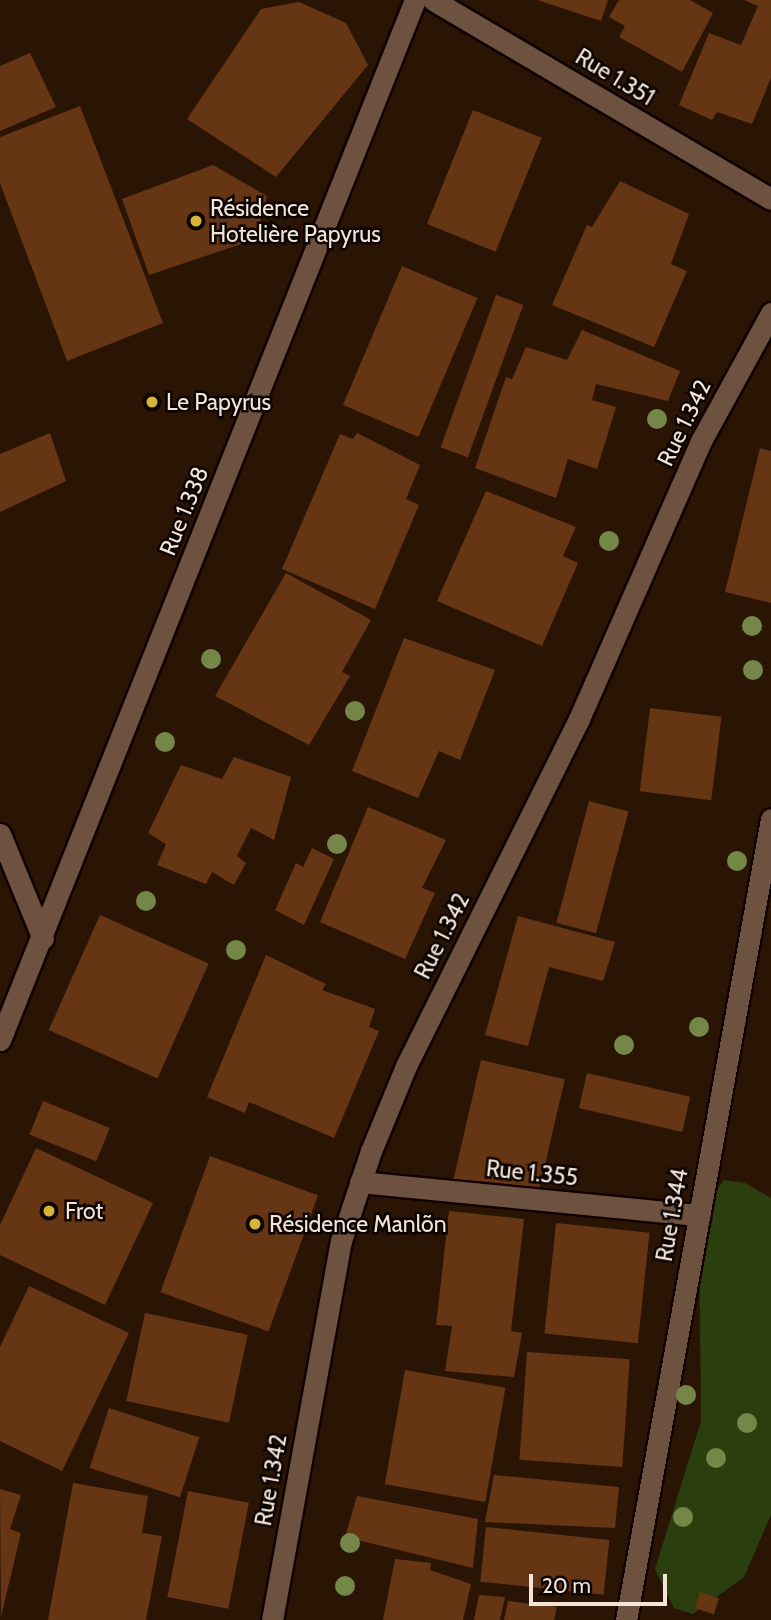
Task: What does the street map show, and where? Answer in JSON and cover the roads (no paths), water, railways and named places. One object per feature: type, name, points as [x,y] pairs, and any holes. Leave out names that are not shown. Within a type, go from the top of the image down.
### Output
[{"type":"street","name":"Rue 1.338","points":[[0,1040],[43,939],[415,0]]},
{"type":"street","name":"Rue 1.351","points":[[433,0],[771,199]]},
{"type":"street","name":"Rue 1.342","points":[[272,1620],[341,1241],[360,1182],[406,1066],[579,719],[701,442],[771,313]]},
{"type":"street","name":"Rue 1.344","points":[[626,1620],[771,819]]},
{"type":"street","points":[[0,834],[43,939]]},
{"type":"street","name":"Rue 1.355","points":[[360,1182],[699,1215]]},
{"type":"place","name":"Résidence Hotelière Papyrus","points":[[196,221]]},
{"type":"place","name":"Le Papyrus","points":[[152,402]]},
{"type":"place","name":"Frot","points":[[49,1211]]},
{"type":"place","name":"Résidence Manlõn","points":[[255,1224]]}]
